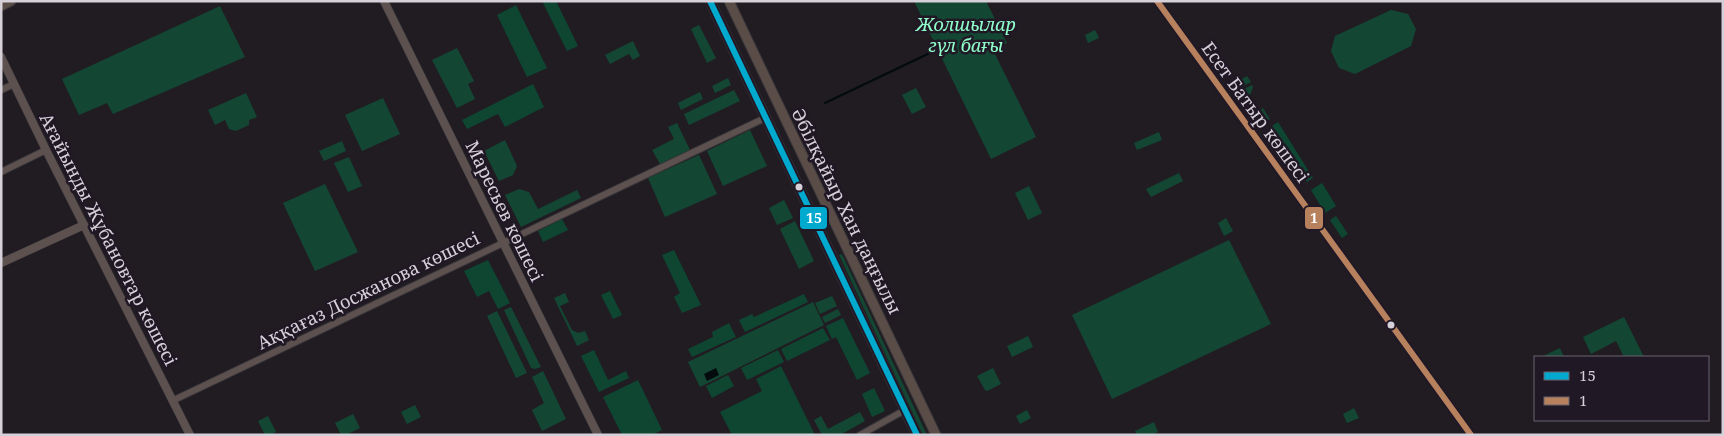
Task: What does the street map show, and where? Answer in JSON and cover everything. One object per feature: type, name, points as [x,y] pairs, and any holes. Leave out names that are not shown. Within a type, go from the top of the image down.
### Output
[{"type":"main road","points":[[1,6],[11,1]]},
{"type":"main road","name":"Әбілқайыр Хан даңғылы","points":[[710,1],[917,435]]},
{"type":"main road","points":[[714,11],[730,2]]},
{"type":"main road","name":"Әбілқайыр Хан даңғылы","points":[[730,2],[936,435]]},
{"type":"main road","points":[[828,248],[843,241]]},
{"type":"street","name":"Маресьев көшесі","points":[[384,1],[598,435]]},
{"type":"street","name":"Есет Батыр көшесі","points":[[1158,1],[1471,435]]},
{"type":"street","name":"Ағайынды Жұбановтар көшесі","points":[[1,57],[190,435]]},
{"type":"street","points":[[1,90],[14,84]]},
{"type":"street","name":"Аққағаз Досжанова көшесі","points":[[174,400],[765,118]]},
{"type":"street","points":[[1,172],[46,150]]},
{"type":"street","points":[[1,263],[84,225]]},
{"type":"street","points":[[860,435],[905,410]]},
{"type":"green space","points":[[542,1],[556,1],[578,46],[567,51]]},
{"type":"green space","name":"Жолшылар гүл бағы","points":[[914,1],[986,1],[1007,43],[993,50],[1036,137],[991,159]]},
{"type":"green space","points":[[516,5],[547,68],[527,77],[497,15]]},
{"type":"green space","points":[[220,6],[245,57],[113,114],[107,103],[79,115],[62,79]]},
{"type":"green space","points":[[1391,10],[1408,14],[1416,29],[1411,46],[1355,74],[1339,68],[1331,51],[1335,36]]},
{"type":"green space","points":[[699,25],[716,58],[707,63],[691,29]]},
{"type":"green space","points":[[1095,30],[1099,38],[1088,43],[1085,35]]},
{"type":"green space","points":[[633,41],[640,56],[633,60],[629,54],[610,64],[605,55]]},
{"type":"green space","points":[[457,48],[474,81],[468,84],[475,99],[457,108],[432,60]]},
{"type":"green space","points":[[1247,76],[1251,82],[1237,89],[1234,83]]},
{"type":"green space","points":[[728,78],[731,85],[715,93],[712,86]]},
{"type":"green space","points":[[533,84],[544,107],[505,127],[498,114],[467,129],[462,120]]},
{"type":"green space","points":[[1252,85],[1250,95],[1245,100],[1240,91]]},
{"type":"green space","points":[[916,88],[926,107],[912,114],[902,95]]},
{"type":"green space","points":[[734,90],[740,101],[689,125],[684,114]]},
{"type":"green space","points":[[700,92],[703,99],[681,110],[678,103]]},
{"type":"green space","points":[[246,93],[257,117],[249,120],[249,125],[236,131],[229,129],[225,120],[215,125],[208,110]]},
{"type":"green space","points":[[383,98],[400,134],[362,151],[345,115]]},
{"type":"green space","points":[[1263,108],[1270,119],[1262,124],[1256,113]]},
{"type":"green space","points":[[1278,122],[1313,178],[1307,182],[1268,129]]},
{"type":"green space","points":[[677,123],[690,150],[660,164],[652,150],[674,139],[668,127]]},
{"type":"green space","points":[[750,130],[767,166],[723,186],[707,151]]},
{"type":"green space","points":[[1159,132],[1162,140],[1137,150],[1134,143]]},
{"type":"green space","points":[[505,140],[517,166],[513,175],[499,181],[484,151]]},
{"type":"green space","points":[[342,141],[346,151],[324,161],[319,151]]},
{"type":"green space","points":[[699,155],[717,194],[665,217],[648,178]]},
{"type":"green space","points":[[349,157],[362,186],[348,192],[334,163]]},
{"type":"green space","points":[[1179,173],[1183,181],[1151,197],[1146,189]]},
{"type":"green space","points":[[1322,183],[1336,206],[1325,213],[1311,190]]},
{"type":"green space","points":[[325,184],[358,252],[315,271],[283,203]]},
{"type":"green space","points":[[1029,186],[1042,213],[1028,220],[1015,193]]},
{"type":"green space","points":[[519,189],[529,192],[538,209],[577,190],[581,198],[521,227],[505,195]]},
{"type":"green space","points":[[784,200],[793,218],[777,225],[769,208]]},
{"type":"green space","points":[[1336,216],[1348,234],[1342,238],[1330,220]]},
{"type":"green space","points":[[1226,218],[1233,231],[1224,236],[1218,223]]},
{"type":"green space","points":[[562,219],[568,230],[543,242],[538,231]]},
{"type":"green space","points":[[795,221],[814,261],[799,269],[780,229]]},
{"type":"green space","points":[[1229,240],[1271,324],[1112,399],[1072,315]]},
{"type":"green space","points":[[674,250],[701,305],[682,313],[674,297],[680,293],[662,255]]},
{"type":"green space","points":[[842,254],[927,435],[923,435],[839,255]]},
{"type":"green space","points":[[488,260],[510,303],[498,309],[489,291],[477,297],[464,271]]},
{"type":"green space","points":[[610,291],[622,315],[613,319],[601,295]]},
{"type":"green space","points":[[565,293],[569,302],[560,306],[572,330],[578,333],[585,331],[589,340],[577,346],[554,298]]},
{"type":"green space","points":[[804,294],[808,302],[745,332],[739,320],[752,314],[754,317]]},
{"type":"green space","points":[[832,296],[837,306],[820,314],[815,303]]},
{"type":"green space","points":[[813,302],[824,325],[700,387],[688,362]]},
{"type":"green space","points":[[511,307],[541,367],[531,368],[504,310]]},
{"type":"green space","points":[[838,309],[841,315],[825,323],[822,317]]},
{"type":"green space","points":[[497,311],[527,373],[516,378],[487,316]]},
{"type":"green space","points":[[1624,317],[1644,356],[1624,356],[1616,341],[1591,354],[1583,337]]},
{"type":"green space","points":[[843,318],[870,373],[857,380],[836,337],[832,339],[826,326]]},
{"type":"green space","points":[[729,323],[736,337],[692,357],[688,349],[713,337],[712,332]]},
{"type":"green space","points":[[823,328],[830,340],[787,361],[781,349]]},
{"type":"green space","points":[[1028,336],[1033,347],[1012,357],[1007,346]]},
{"type":"green space","points":[[1560,348],[1564,356],[1543,356]]},
{"type":"green space","points":[[594,350],[608,380],[626,371],[629,378],[599,392],[581,356]]},
{"type":"green space","points":[[778,350],[784,362],[747,380],[741,368]]},
{"type":"green space","points":[[781,366],[815,435],[732,435],[720,412],[762,391],[756,379]]},
{"type":"green space","points":[[993,368],[1001,384],[987,391],[977,376]]},
{"type":"green space","points":[[543,371],[566,419],[542,431],[532,410],[544,403],[532,377]]},
{"type":"green space","points":[[728,375],[734,386],[712,398],[706,386]]},
{"type":"green space","points":[[638,380],[662,430],[652,435],[622,435],[603,397]]},
{"type":"green space","points":[[874,388],[885,411],[872,417],[862,394]]},
{"type":"green space","points":[[415,405],[421,417],[407,424],[401,412]]},
{"type":"green space","points":[[1354,408],[1359,418],[1347,423],[1343,414]]},
{"type":"green space","points":[[1027,410],[1031,418],[1020,424],[1016,416]]},
{"type":"green space","points":[[860,412],[865,421],[840,435],[822,435],[814,420],[821,416],[828,429]]},
{"type":"green space","points":[[353,414],[360,428],[346,435],[341,435],[335,423]]},
{"type":"green space","points":[[268,416],[276,432],[265,435],[258,421]]},
{"type":"green space","points":[[1154,422],[1158,432],[1152,435],[1137,435],[1135,431]]},
{"type":"shaded area","points":[[716,368],[719,375],[707,381],[704,374]]},
{"type":"waterway","points":[[825,103],[934,51]]},
{"type":"transit line","name":"15","points":[[710,1],[917,435]]},
{"type":"transit line","name":"1","points":[[1157,1],[1471,435]]}]
